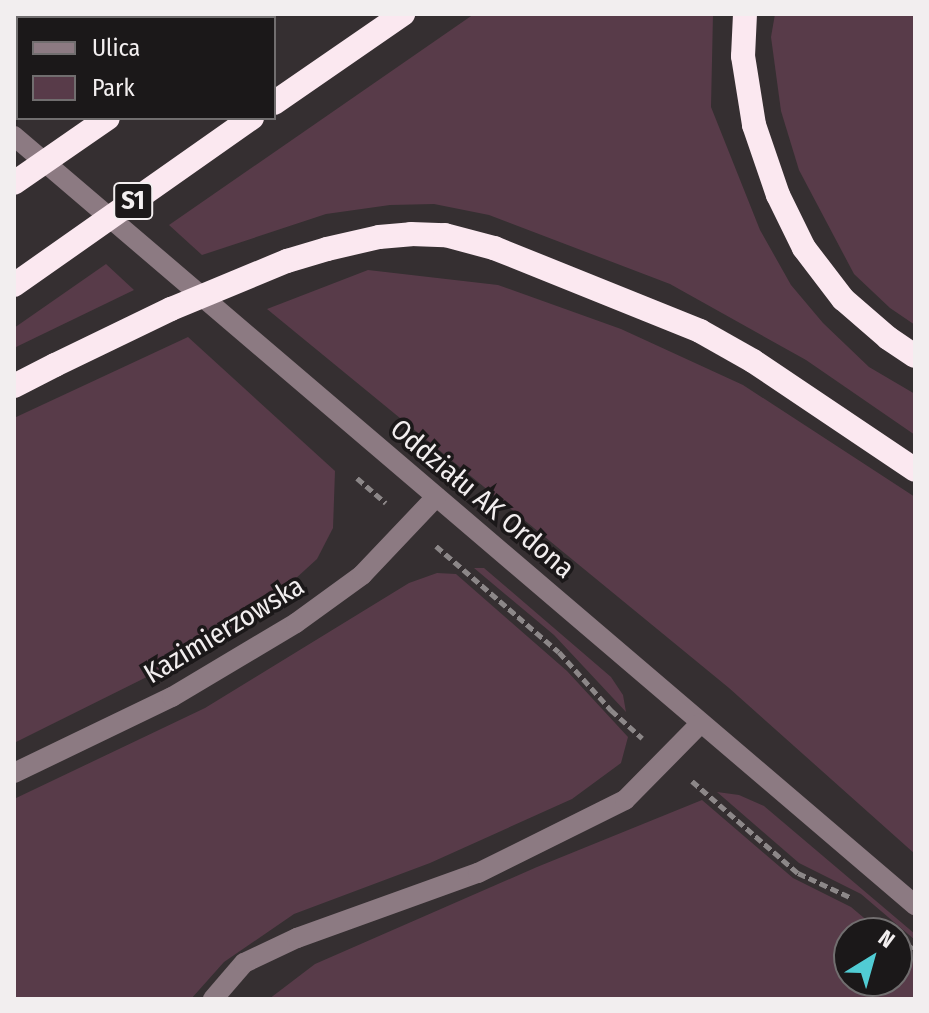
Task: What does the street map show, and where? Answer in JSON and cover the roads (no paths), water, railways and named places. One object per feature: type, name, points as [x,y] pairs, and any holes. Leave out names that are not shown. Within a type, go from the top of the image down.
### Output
[{"type":"highway","points":[[276,102],[403,14]]},
{"type":"highway","points":[[745,14],[743,56],[754,125],[778,195],[804,248],[843,299],[888,338],[915,356]]},
{"type":"highway","points":[[14,183],[105,120]]},
{"type":"highway","name":"S1","points":[[14,285],[249,120]]},
{"type":"highway","points":[[14,386],[171,309],[287,261],[379,237],[445,235],[494,248],[700,331],[775,375],[915,470]]},
{"type":"street","name":"Oddziału AK Ordona","points":[[14,136],[915,905]]},
{"type":"street","name":"Kazimierzowska","points":[[14,773],[172,697],[286,630],[362,575],[436,497]]},
{"type":"street","points":[[213,999],[244,963],[257,956],[297,938],[478,873],[625,800],[701,723]]}]
